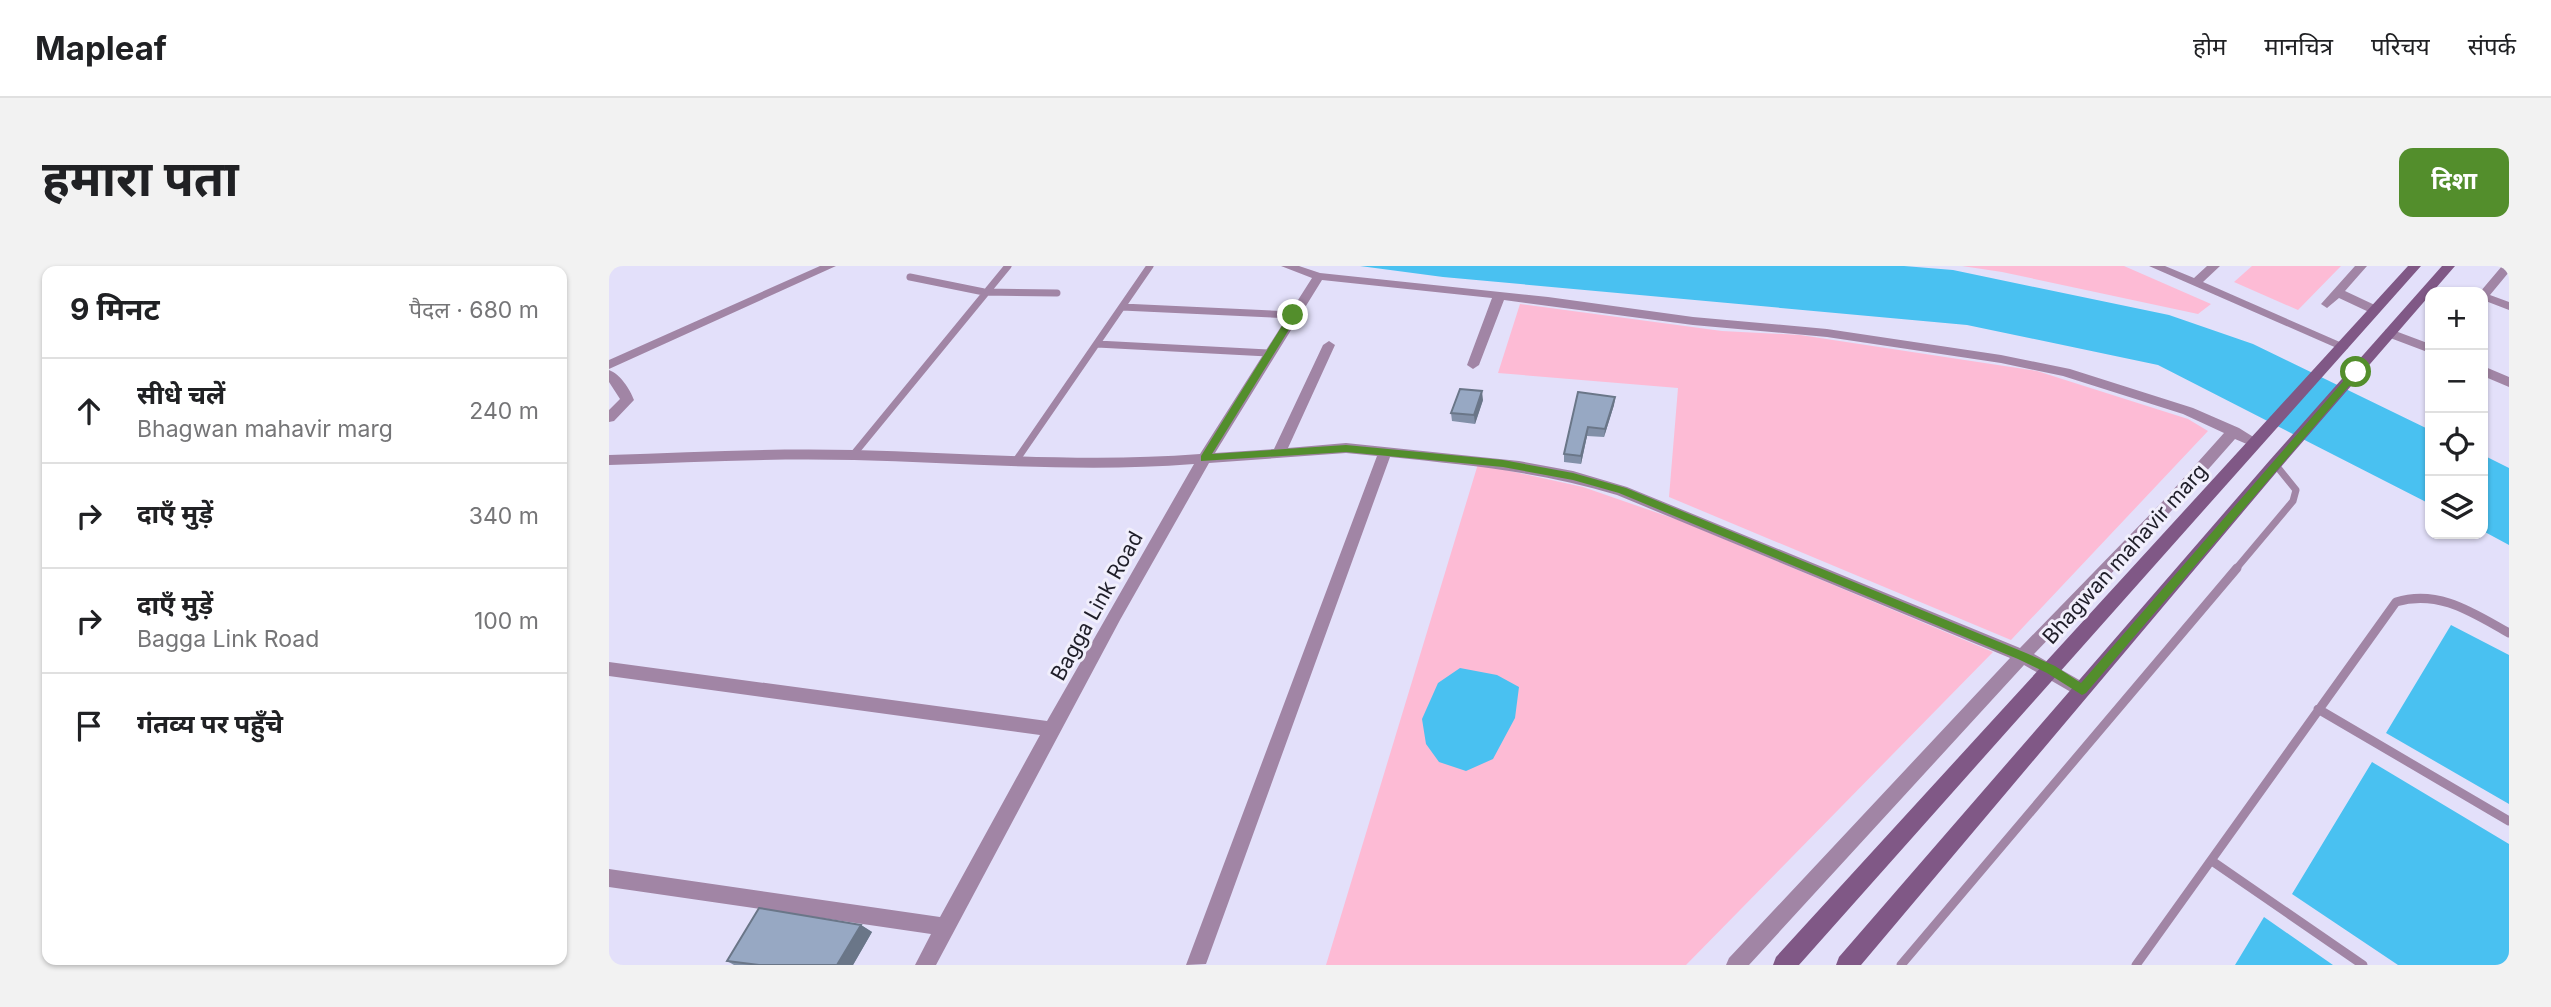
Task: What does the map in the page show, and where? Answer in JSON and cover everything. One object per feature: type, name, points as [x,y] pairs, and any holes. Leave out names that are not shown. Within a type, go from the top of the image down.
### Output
[{"type":"main road","name":"Bhagwan mahavir marg","points":[[1784,965],[2415,266]]},
{"type":"main road","points":[[1847,965],[2292,444],[2449,266]]},
{"type":"street","points":[[609,365],[830,266]]},
{"type":"street","points":[[1287,266],[1319,276],[1693,321],[1828,333],[2001,359],[2065,372],[2261,438]]},
{"type":"street","points":[[2155,266],[2182,269],[2199,279],[2346,342]]},
{"type":"street","points":[[2199,279],[2214,266]]},
{"type":"street","points":[[2327,304],[2361,266]]},
{"type":"street","points":[[2488,291],[2505,274]]},
{"type":"street","name":"Bagga Link Road","points":[[925,965],[1052,729],[1205,458],[1268,352],[1319,276]]},
{"type":"street","points":[[2337,292],[2375,310]]},
{"type":"street","points":[[1473,365],[1499,296]]},
{"type":"street","points":[[2488,298],[2509,306]]},
{"type":"street","points":[[2390,333],[2425,347]]},
{"type":"street","points":[[1278,454],[1329,345]]},
{"type":"street","points":[[2488,373],[2509,382]]},
{"type":"street","points":[[609,374],[625,393],[627,400],[609,418]]},
{"type":"street","points":[[1736,965],[2022,656],[2169,504],[2234,430]]},
{"type":"street","points":[[609,460],[733,455],[853,455],[1134,464],[1333,449],[1518,466],[1573,477],[1622,491],[2022,656],[2051,670],[2082,690]]},
{"type":"street","points":[[1196,964],[1385,452]]},
{"type":"street","points":[[609,669],[1052,729]]},
{"type":"street","points":[[609,878],[946,927]]},
{"type":"lane","points":[[853,455],[1008,266]]},
{"type":"lane","points":[[1015,462],[1150,266]]},
{"type":"lane","points":[[910,276],[984,292],[1057,293]]},
{"type":"lane","points":[[1122,307],[1293,315]]},
{"type":"lane","points":[[1097,344],[1174,350],[1268,352]]},
{"type":"lane","points":[[1902,965],[2293,501],[2296,490],[2275,464]]},
{"type":"lane","points":[[2136,965],[2396,602],[2409,596],[2432,596],[2461,607],[2509,633]]},
{"type":"lane","points":[[2318,709],[2509,821]]},
{"type":"lane","points":[[2212,861],[2364,965]]},
{"type":"shaded area","points":[[1962,266],[2124,266],[2211,304],[2198,314]]},
{"type":"shaded area","points":[[2252,266],[2341,266],[2298,310],[2234,282]]},
{"type":"shaded area","points":[[1520,304],[1722,331],[1800,335],[2037,371],[2188,419],[2208,431],[2011,640],[1669,497],[1678,388],[1498,373]]},
{"type":"shaded area","points":[[1478,464],[1583,487],[1681,521],[1993,652],[1686,965],[1326,965]]},
{"type":"water","points":[[1360,266],[1904,266],[1953,270],[2169,315],[2253,344],[2425,428],[2425,501],[2158,365],[1967,325],[1443,277]]},
{"type":"water","points":[[2488,458],[2509,468],[2509,545],[2488,534]]},
{"type":"water","points":[[2451,625],[2509,655],[2509,804],[2386,733]]},
{"type":"water","points":[[1460,668],[1497,675],[1519,687],[1515,718],[1493,759],[1466,771],[1439,762],[1426,744],[1422,719],[1438,683]]},
{"type":"water","points":[[2372,762],[2509,844],[2509,965],[2398,965],[2292,894]]},
{"type":"water","points":[[2264,917],[2333,965],[2235,965]]},
{"type":"building","points":[[1460,389],[1482,391],[1474,415],[1451,413]]},
{"type":"building","points":[[1578,392],[1615,397],[1605,429],[1588,427],[1581,456],[1564,454]]},
{"type":"building","points":[[759,908],[861,925],[837,965],[759,965],[727,961]]},
{"type":"route","points":[[1293,315],[1205,458],[1346,448],[1503,464],[1573,477],[1622,491],[2022,656],[2051,670],[2082,690],[2356,372]]}]
